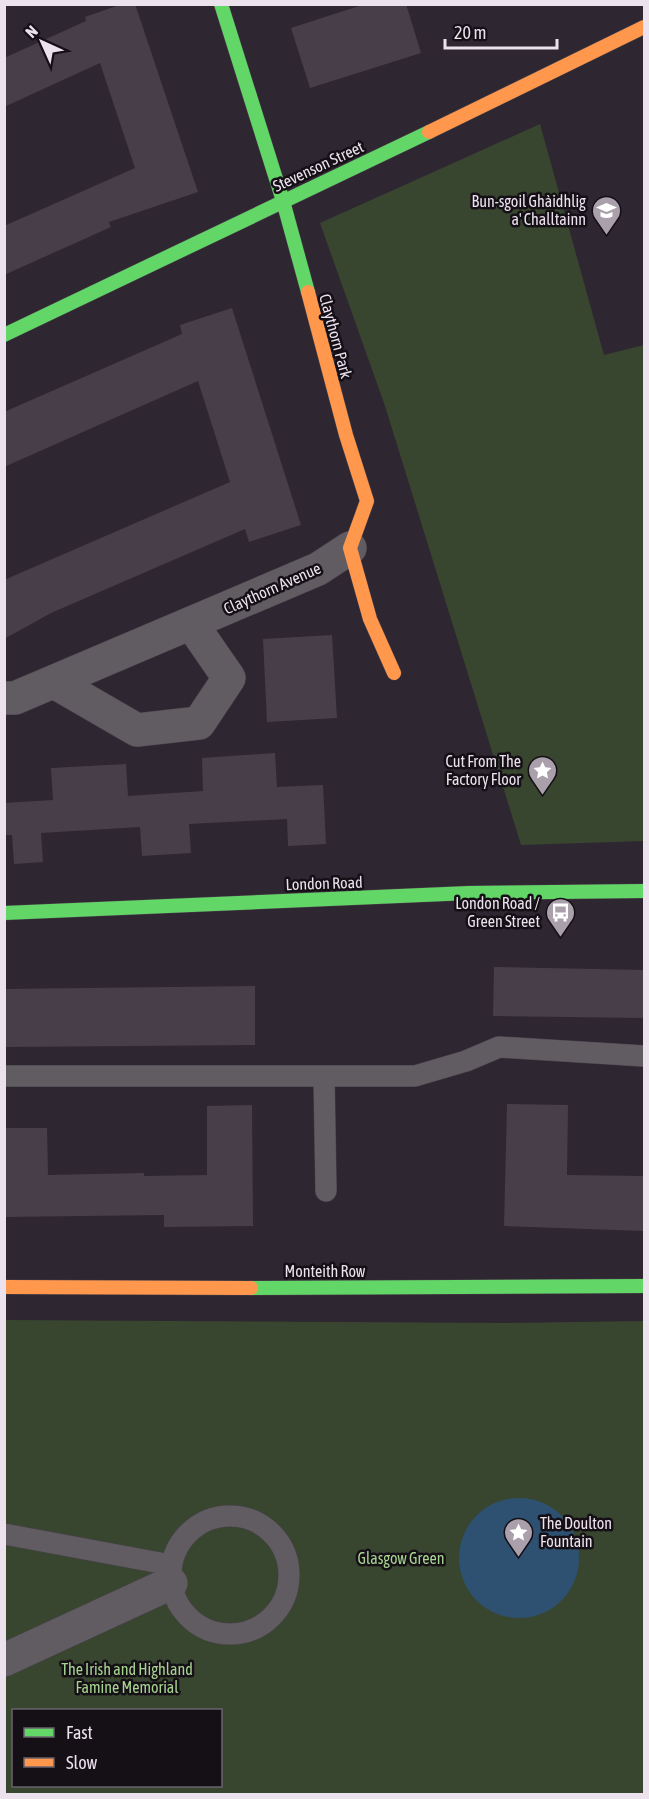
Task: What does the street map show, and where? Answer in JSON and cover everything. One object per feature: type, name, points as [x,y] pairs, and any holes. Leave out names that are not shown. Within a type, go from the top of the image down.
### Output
[{"type":"street","name":"Claythorn Park","points":[[221,4],[283,201],[346,435],[367,501],[350,548]]},
{"type":"street","name":"Stevenson Street","points":[[4,335],[645,27]]},
{"type":"street","name":"Claythorn Avenue","points":[[4,698],[15,698],[54,682],[318,569],[350,548]]},
{"type":"street","points":[[350,548],[370,619],[394,673]]},
{"type":"street","points":[[54,682],[137,730],[199,723],[229,678],[191,623]]},
{"type":"street","name":"London Road","points":[[4,913],[469,893],[645,891]]},
{"type":"street","name":"Monteith Row","points":[[4,1287],[645,1286]]},
{"type":"street","points":[[4,1660],[171,1574]]},
{"type":"lane","points":[[4,1076],[415,1076],[466,1061],[499,1047],[645,1056]]},
{"type":"lane","points":[[324,1076],[326,1191]]},
{"type":"lane","points":[[228,1516],[249,1519],[263,1526],[275,1537],[284,1551],[289,1577],[282,1603],[269,1619],[252,1630],[232,1635],[215,1633],[199,1626],[185,1615],[175,1600],[171,1574],[178,1546],[191,1530],[208,1520],[228,1516]]},
{"type":"lane","points":[[4,1534],[171,1574]]},
{"type":"green space","points":[[540,124],[604,355],[644,345],[644,841],[521,845],[385,406],[320,223]]},
{"type":"green space","name":"Glasgow Green","points":[[5,1320],[507,1323],[644,1321],[644,1794],[5,1794]]},
{"type":"water","name":"The Doulton Fountain","points":[[519,1498],[542,1503],[561,1516],[574,1535],[579,1558],[574,1581],[561,1600],[542,1613],[519,1618],[496,1613],[477,1600],[464,1581],[459,1558],[464,1535],[477,1516],[496,1503]]},
{"type":"building","points":[[122,4],[135,4],[198,192],[109,222],[111,227],[4,275],[4,226],[135,168],[100,63],[4,107],[4,58],[86,21],[85,17]]},
{"type":"building","points":[[365,4],[406,4],[421,53],[310,88],[291,28]]},
{"type":"building","points":[[232,308],[301,525],[249,542],[245,529],[51,613],[4,639],[4,580],[230,482],[198,381],[4,467],[4,412],[182,334],[180,325]]},
{"type":"building","points":[[332,635],[337,718],[267,722],[263,639]]},
{"type":"building","points":[[275,753],[277,787],[323,785],[326,844],[288,846],[287,819],[189,824],[191,853],[142,856],[140,827],[41,833],[43,862],[14,864],[12,835],[4,835],[4,803],[53,800],[51,768],[126,764],[128,796],[203,791],[202,758]]},
{"type":"building","points":[[494,967],[645,970],[645,1018],[493,1016]]},
{"type":"building","points":[[255,986],[255,1045],[4,1047],[4,989]]},
{"type":"building","points":[[507,1104],[568,1105],[567,1175],[645,1176],[645,1231],[504,1226]]},
{"type":"building","points":[[252,1105],[253,1226],[164,1227],[164,1215],[4,1217],[4,1128],[47,1128],[48,1175],[144,1173],[144,1176],[207,1175],[207,1106]]},
{"type":"traffic: fast","points":[[221,4],[283,201],[308,292]]},
{"type":"traffic: fast","points":[[4,335],[429,132]]},
{"type":"traffic: fast","points":[[4,913],[469,893],[644,891]]},
{"type":"traffic: fast","points":[[251,1288],[644,1286]]},
{"type":"traffic: slow","points":[[429,132],[644,27]]},
{"type":"traffic: slow","points":[[308,292],[346,435],[367,501],[350,548],[370,619],[394,673]]},
{"type":"traffic: slow","points":[[4,1287],[251,1288]]},
{"type":"place","name":"Bun-sgoil Ghàidhlig a' Challtainn","points":[[607,236]]},
{"type":"place","name":"Cut From The Factory Floor","points":[[542,796]]},
{"type":"place","name":"London Road / Green Street","points":[[561,938]]},
{"type":"place","name":"The Doulton Fountain","points":[[519,1558]]},
{"type":"park label","name":"The Irish and Highland Famine Memorial","points":[[127,1678]]}]
